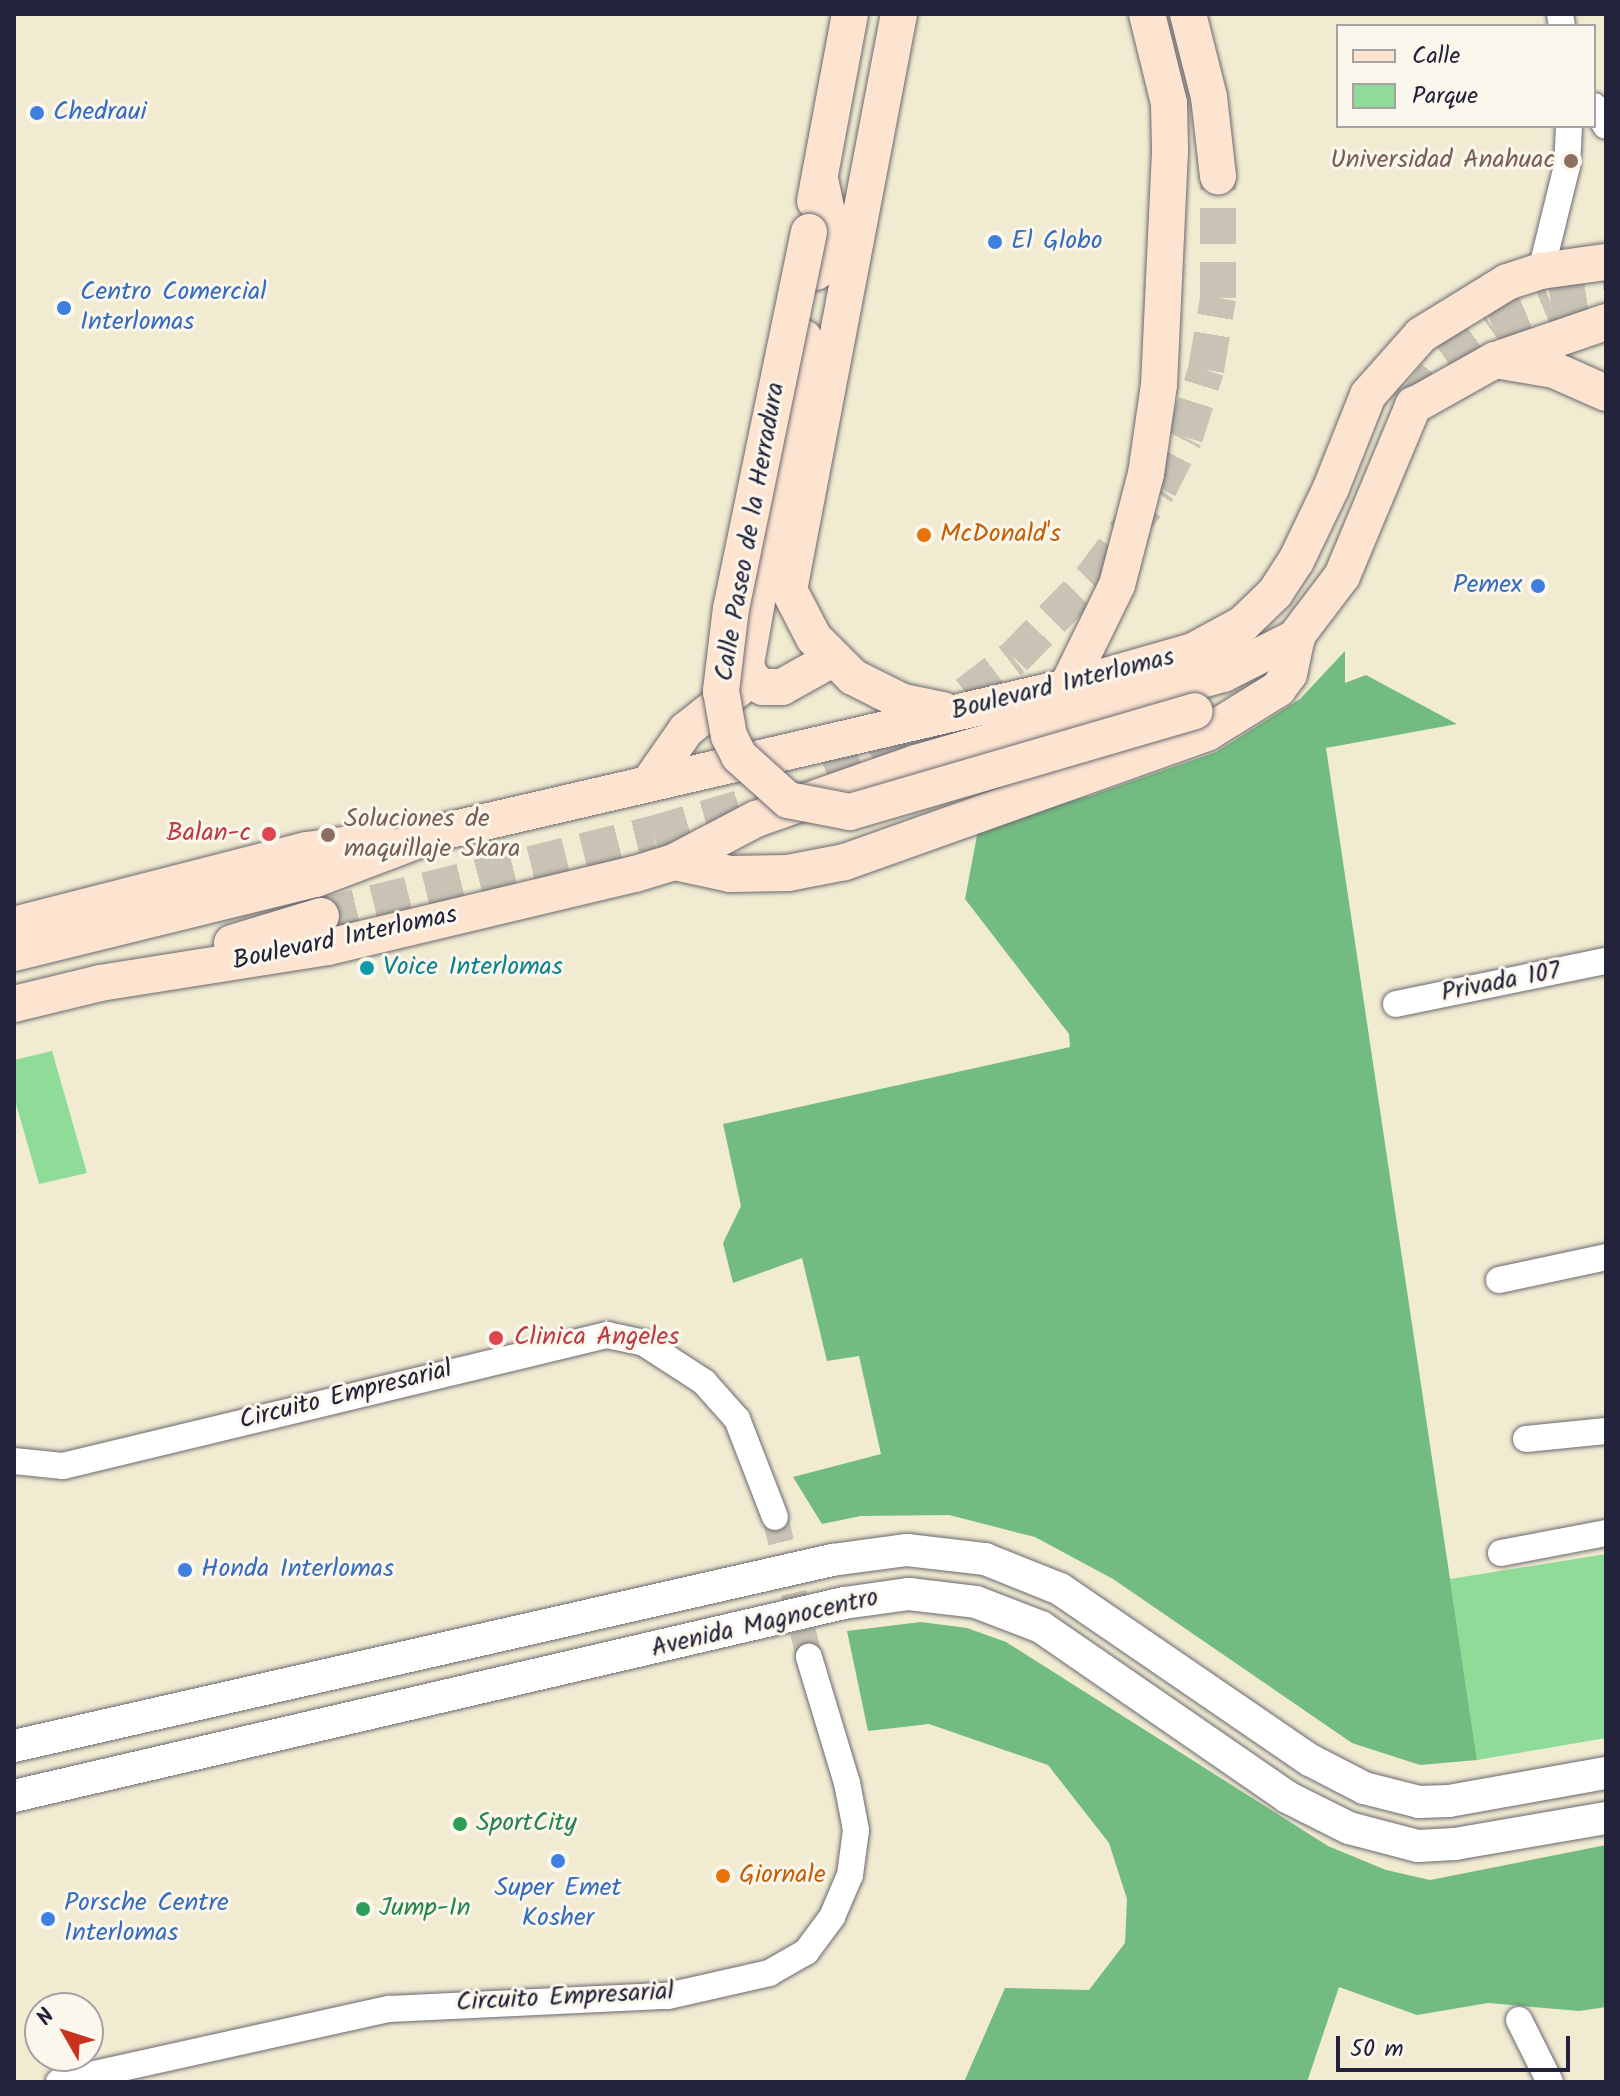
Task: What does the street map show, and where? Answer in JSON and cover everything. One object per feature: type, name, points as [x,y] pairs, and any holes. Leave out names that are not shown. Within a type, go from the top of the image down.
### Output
[{"type":"main road","name":"Calle Paseo de la Herradura","points":[[850,14],[820,179],[731,608],[721,691],[729,736],[739,756],[788,800],[850,812],[1195,711]]},
{"type":"main road","name":"Calle Paseo de la Herradura","points":[[899,14],[789,590],[799,615],[832,659],[890,697],[957,711]]},
{"type":"main road","points":[[1067,687],[1117,585],[1146,474],[1159,385],[1170,148],[1169,103],[1147,14]]},
{"type":"main road","points":[[1188,14],[1209,97],[1218,176]]},
{"type":"main road","points":[[820,179],[827,212],[746,665],[751,678],[763,687],[782,687],[832,659]]},
{"type":"main road","name":"Boulevard Interlomas","points":[[14,925],[307,850],[437,833],[1172,660],[1217,640],[1262,609],[1296,561],[1360,411],[1384,374],[1448,315],[1485,293],[1541,271],[1606,262]]},
{"type":"main road","points":[[1495,360],[1606,322]]},
{"type":"main road","points":[[1495,360],[1554,370],[1606,393]]},
{"type":"main road","name":"Boulevard Interlomas","points":[[1195,711],[1248,684],[1297,637],[1354,553],[1414,405],[1495,360]]},
{"type":"main road","name":"Boulevard Interlomas","points":[[14,1004],[100,983],[328,947],[674,862],[756,819],[916,763],[1223,674],[1297,637]]},
{"type":"main road","name":"Boulevard Interlomas","points":[[674,862],[730,874],[788,873],[845,862],[1207,733],[1278,689],[1289,674],[1297,637]]},
{"type":"main road","points":[[649,783],[686,730],[751,678]]},
{"type":"main road","name":"Boulevard Interlomas","points":[[14,953],[316,879],[437,833]]},
{"type":"main road","points":[[100,983],[321,916]]},
{"type":"street","points":[[1541,271],[1567,166],[1569,128]]},
{"type":"street","name":"Privada 107","points":[[1396,1004],[1606,961]]},
{"type":"street","points":[[1499,1280],[1606,1257]]},
{"type":"street","name":"Circuito Empresarial","points":[[14,1461],[63,1466],[607,1335],[644,1343],[704,1382],[737,1419],[775,1517]]},
{"type":"street","points":[[1526,1439],[1606,1431]]},
{"type":"street","points":[[1501,1553],[1606,1533]]},
{"type":"street","name":"Avenida Magnocentro","points":[[14,1746],[832,1560],[907,1550],[985,1559],[1060,1589],[1310,1760],[1392,1797],[1449,1801],[1606,1773]]},
{"type":"street","name":"Avenida Magnocentro","points":[[14,1796],[844,1603],[909,1594],[976,1602],[1041,1627],[1287,1797],[1349,1828],[1418,1846],[1606,1818]]},
{"type":"street","name":"Circuito Empresarial","points":[[59,2082],[389,2009],[668,1996],[769,1973],[806,1952],[832,1917],[852,1860],[856,1830],[847,1783],[809,1657]]},
{"type":"street","points":[[1519,2020],[1550,2082]]},
{"type":"green space","points":[[1345,651],[1345,683],[1366,675],[1457,724],[1326,748],[1477,1760],[1420,1765],[1352,1743],[1113,1579],[1035,1537],[949,1515],[861,1516],[822,1524],[793,1477],[881,1454],[859,1356],[827,1361],[802,1258],[733,1283],[723,1243],[741,1206],[723,1124],[1070,1047],[1069,1034],[965,899],[979,825],[1090,796],[1216,752],[1300,699]]},
{"type":"green space","points":[[52,1051],[87,1173],[39,1184],[14,1097],[14,1060]]},
{"type":"green space","points":[[1606,1554],[1606,1738],[1477,1760],[1450,1579]]},
{"type":"green space","points":[[921,1622],[967,1628],[1006,1642],[1328,1846],[1386,1870],[1430,1880],[1606,1845],[1606,2007],[1579,2011],[1488,2003],[1417,2015],[1339,1987],[1307,2082],[964,2082],[1005,1988],[1089,1990],[1125,1943],[1127,1899],[1109,1843],[1048,1765],[929,1724],[868,1731],[847,1631]]},
{"type":"tunnel","points":[[828,777],[873,759],[924,727],[1014,658],[1092,578],[1159,488],[1185,437],[1206,370],[1218,298],[1218,176]]},
{"type":"tunnel","points":[[1414,404],[1447,361],[1493,328],[1551,304],[1606,296]]},
{"type":"tunnel","points":[[321,916],[653,834],[773,798]]},
{"type":"tunnel","points":[[775,1517],[809,1657]]},
{"type":"place","name":"Chedraui","points":[[37,113]]},
{"type":"place","name":"Universidad Anahuac","points":[[1571,161]]},
{"type":"place","name":"El Globo","points":[[995,242]]},
{"type":"place","name":"Centro Comercial Interlomas","points":[[64,308]]},
{"type":"place","name":"McDonald's","points":[[924,535]]},
{"type":"place","name":"Pemex","points":[[1538,586]]},
{"type":"place","name":"Balan-c","points":[[269,834]]},
{"type":"place","name":"Soluciones de maquillaje Skara","points":[[328,835]]},
{"type":"place","name":"Voice Interlomas","points":[[367,968]]},
{"type":"place","name":"Clinica Angeles","points":[[496,1338]]},
{"type":"place","name":"Honda Interlomas","points":[[185,1570]]},
{"type":"place","name":"SportCity","points":[[460,1824]]},
{"type":"place","name":"Super Emet Kosher","points":[[558,1861]]},
{"type":"place","name":"Giornale","points":[[723,1876]]},
{"type":"place","name":"Jump-In","points":[[363,1909]]},
{"type":"place","name":"Porsche Centre Interlomas","points":[[48,1919]]}]
